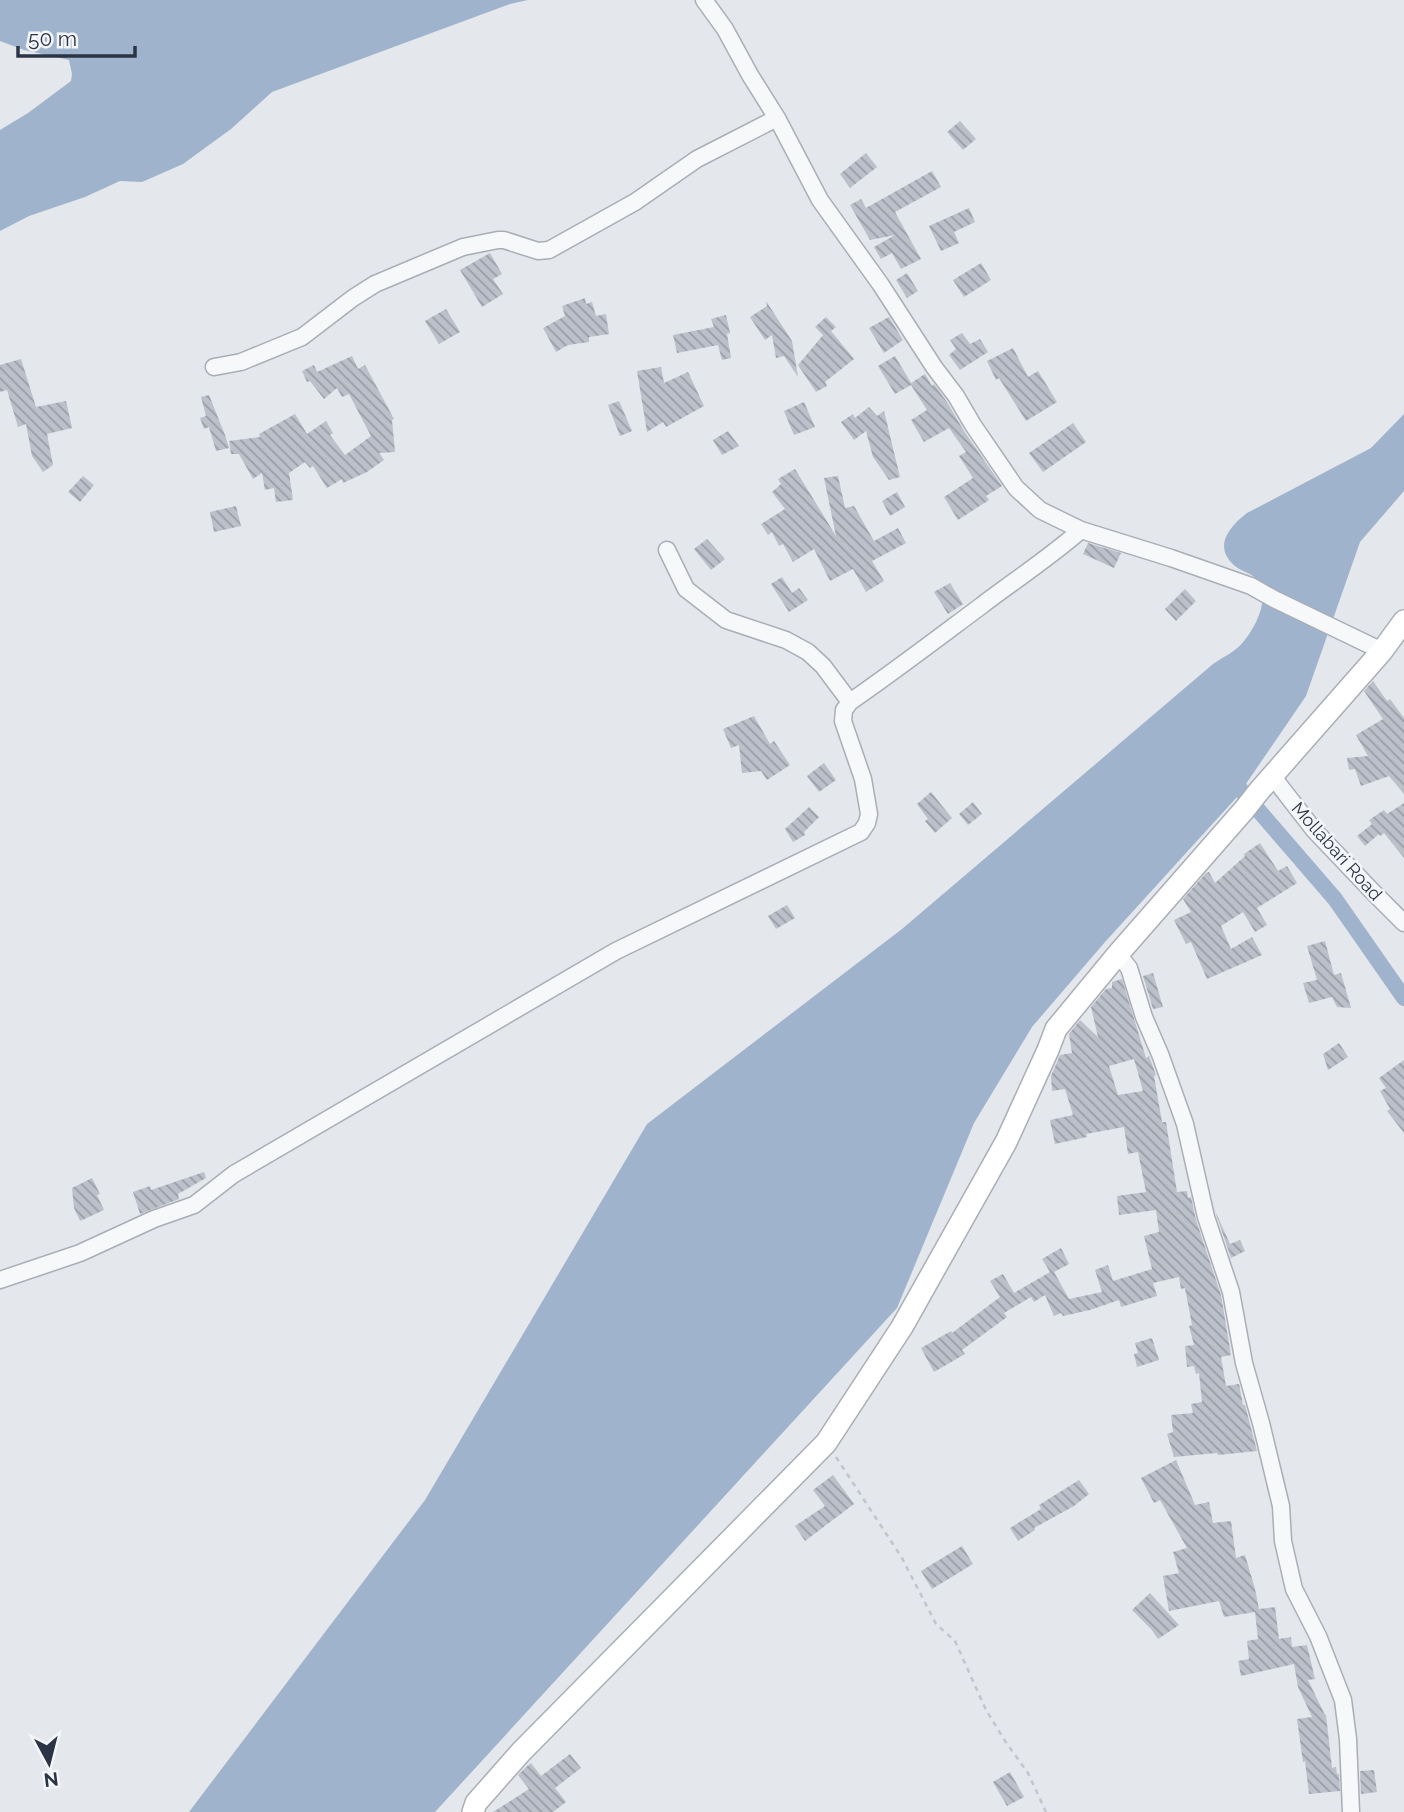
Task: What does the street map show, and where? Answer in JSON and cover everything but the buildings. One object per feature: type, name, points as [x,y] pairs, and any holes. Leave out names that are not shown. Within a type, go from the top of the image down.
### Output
[{"type":"street","points":[[704,0],[725,29],[777,118],[820,200],[881,285],[1016,488],[1040,510],[1081,530],[1251,586],[1382,651]]},
{"type":"street","points":[[214,367],[241,362],[302,337],[375,284],[463,247],[505,240],[538,251],[549,250],[635,202],[696,159],[777,118]]},
{"type":"street","points":[[0,1280],[80,1253],[194,1205],[234,1174],[616,951],[861,832],[869,814],[863,779],[844,721],[844,710],[850,702],[934,643],[1081,530]]},
{"type":"street","points":[[667,550],[686,589],[726,620],[786,640],[808,652],[823,666],[850,702]]},
{"type":"street","points":[[473,1812],[476,1803],[522,1752],[826,1443],[902,1327],[1006,1142],[1056,1029],[1382,651],[1404,621]]},
{"type":"street","name":"Mollabari Road","points":[[1266,784],[1404,923]]},
{"type":"street","points":[[1118,954],[1129,968],[1144,1017],[1185,1124],[1206,1217],[1231,1292],[1244,1363],[1281,1506],[1283,1541],[1294,1590],[1318,1636],[1343,1700],[1348,1739],[1351,1812]]},
{"type":"path","points":[[826,1443],[902,1558],[936,1624],[955,1641],[986,1710],[1004,1741],[1028,1773],[1046,1812]]},
{"type":"water","points":[[0,0],[528,0],[510,4],[272,92],[231,129],[183,164],[142,182],[120,181],[85,197],[29,216],[0,231],[0,130],[71,81],[72,74],[69,60],[24,50],[0,41]]},
{"type":"water","points":[[1404,414],[1404,491],[1360,542],[1306,696],[1237,797],[1032,1027],[974,1123],[897,1308],[435,1812],[189,1812],[425,1500],[647,1124],[902,929],[1213,664],[1238,648],[1257,620],[1263,596],[1256,578],[1228,559],[1224,544],[1230,530],[1247,513],[1371,448]]},
{"type":"waterway","points":[[1228,775],[1335,899],[1404,998]]}]
